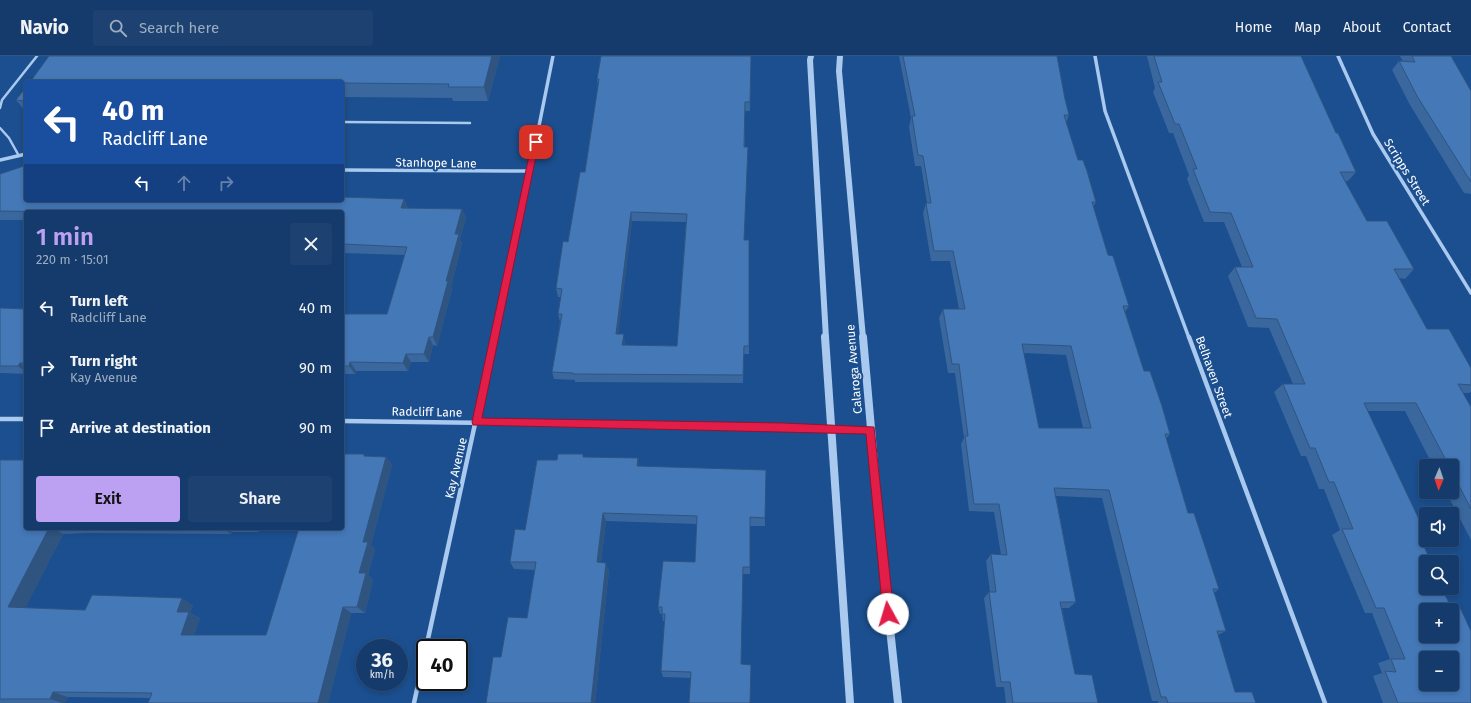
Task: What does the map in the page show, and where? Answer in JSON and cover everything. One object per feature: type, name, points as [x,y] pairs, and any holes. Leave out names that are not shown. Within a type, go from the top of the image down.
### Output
[{"type":"street","name":"Kay Avenue","points":[[428,639],[530,171],[552,56]]},
{"type":"street","name":"Calaroga Avenue","points":[[811,56],[823,300],[833,429],[850,703]]},
{"type":"street","name":"Calaroga Avenue","points":[[840,56],[840,79],[871,430],[898,703]]},
{"type":"street","name":"Belhaven Street","points":[[1095,56],[1105,111],[1325,703]]},
{"type":"street","name":"Scripps Street","points":[[1338,56],[1373,134],[1471,293]]},
{"type":"street","points":[[0,160],[24,155]]},
{"type":"street","name":"Stanhope Lane","points":[[344,170],[530,171]]},
{"type":"street","points":[[0,419],[24,419]]},
{"type":"street","name":"Radcliff Lane","points":[[344,421],[791,427],[871,430]]},
{"type":"street","points":[[414,703],[417,691]]},
{"type":"lane","points":[[0,108],[2,100],[37,56]]},
{"type":"lane","points":[[344,122],[470,123]]},
{"type":"lane","points":[[0,128],[9,138],[19,156]]},
{"type":"building","points":[[49,56],[492,56],[484,87],[448,87],[449,84],[344,83],[344,80],[31,80]]},
{"type":"building","points":[[601,56],[751,56],[750,102],[745,102],[744,147],[748,147],[744,240],[749,240],[749,346],[744,346],[743,375],[573,374],[552,372],[562,314],[558,314],[562,289],[556,288],[563,241],[568,242],[580,172],[585,172],[599,79],[597,79]],"holes":[[[631,212],[687,214],[677,346],[622,345],[624,334],[616,334]]]},
{"type":"building","points":[[903,56],[1057,56],[1069,115],[1064,115],[1078,160],[1083,160],[1087,171],[1096,202],[1092,202],[1108,255],[1113,256],[1129,306],[1123,306],[1144,371],[1150,371],[1162,406],[1170,434],[1165,434],[1188,513],[1194,513],[1219,589],[1213,589],[1226,631],[1217,631],[1235,692],[1252,692],[1256,703],[1168,703],[1166,697],[1161,697],[1109,490],[1054,488],[1076,602],[1060,602],[1075,674],[1092,675],[1098,703],[1013,703],[1010,682],[1001,682],[989,592],[996,592],[991,554],[1007,555],[999,504],[974,504],[965,436],[968,436],[959,364],[952,364],[943,309],[965,309],[953,251],[934,251],[926,203],[931,203],[923,156],[918,155],[912,116],[915,116]],"holes":[[[1022,344],[1071,346],[1091,428],[1039,428]]]},
{"type":"building","points":[[1154,56],[1301,56],[1336,133],[1338,133],[1356,172],[1340,172],[1367,221],[1387,221],[1414,269],[1394,269],[1427,329],[1449,329],[1471,368],[1471,385],[1458,384],[1471,407],[1471,509],[1459,486],[1459,459],[1445,459],[1416,403],[1364,403],[1419,519],[1419,547],[1424,547],[1428,555],[1419,555],[1419,595],[1445,595],[1449,603],[1419,603],[1419,643],[1459,643],[1459,605],[1471,631],[1471,703],[1398,703],[1385,671],[1396,672],[1391,659],[1405,659],[1384,608],[1376,608],[1342,529],[1353,529],[1334,482],[1329,482],[1315,448],[1310,448],[1283,384],[1305,384],[1277,319],[1256,318],[1235,267],[1253,267],[1231,213],[1210,212],[1193,169],[1197,169],[1179,124],[1175,124],[1158,82],[1162,82]]},
{"type":"building","points":[[1412,56],[1451,56],[1471,91],[1471,182],[1417,96],[1399,61],[1415,62]]},
{"type":"building","points":[[24,90],[24,101],[16,100]]},
{"type":"building","points":[[24,166],[24,202],[344,202],[344,197],[404,199],[401,208],[462,209],[455,234],[459,234],[446,281],[448,281],[433,337],[429,337],[424,354],[406,354],[403,363],[350,362],[349,366],[344,366],[344,314],[387,314],[407,247],[344,244],[344,210],[0,211],[0,174]]},
{"type":"building","points":[[0,308],[24,309],[24,363],[20,363],[18,366],[0,366]]},
{"type":"building","points":[[344,454],[364,454],[364,456],[386,457],[363,542],[368,542],[359,573],[366,573],[357,607],[343,607],[318,703],[148,703],[152,693],[53,692],[50,699],[0,699],[0,460],[24,460],[24,530],[48,530],[8,607],[85,610],[92,595],[182,598],[177,612],[189,612],[181,635],[266,635],[298,530],[344,530]]},
{"type":"building","points":[[558,454],[583,454],[583,457],[638,458],[637,466],[766,470],[765,518],[750,517],[750,567],[743,567],[741,664],[751,665],[750,703],[689,703],[691,672],[661,671],[665,614],[662,614],[662,607],[658,607],[663,561],[695,562],[697,516],[603,513],[597,562],[606,563],[591,703],[486,703],[493,657],[501,657],[508,617],[527,618],[536,562],[510,562],[515,529],[525,530],[537,460],[557,460]]},
{"type":"route","points":[[536,142],[476,422],[799,427],[871,430],[888,614]]}]
